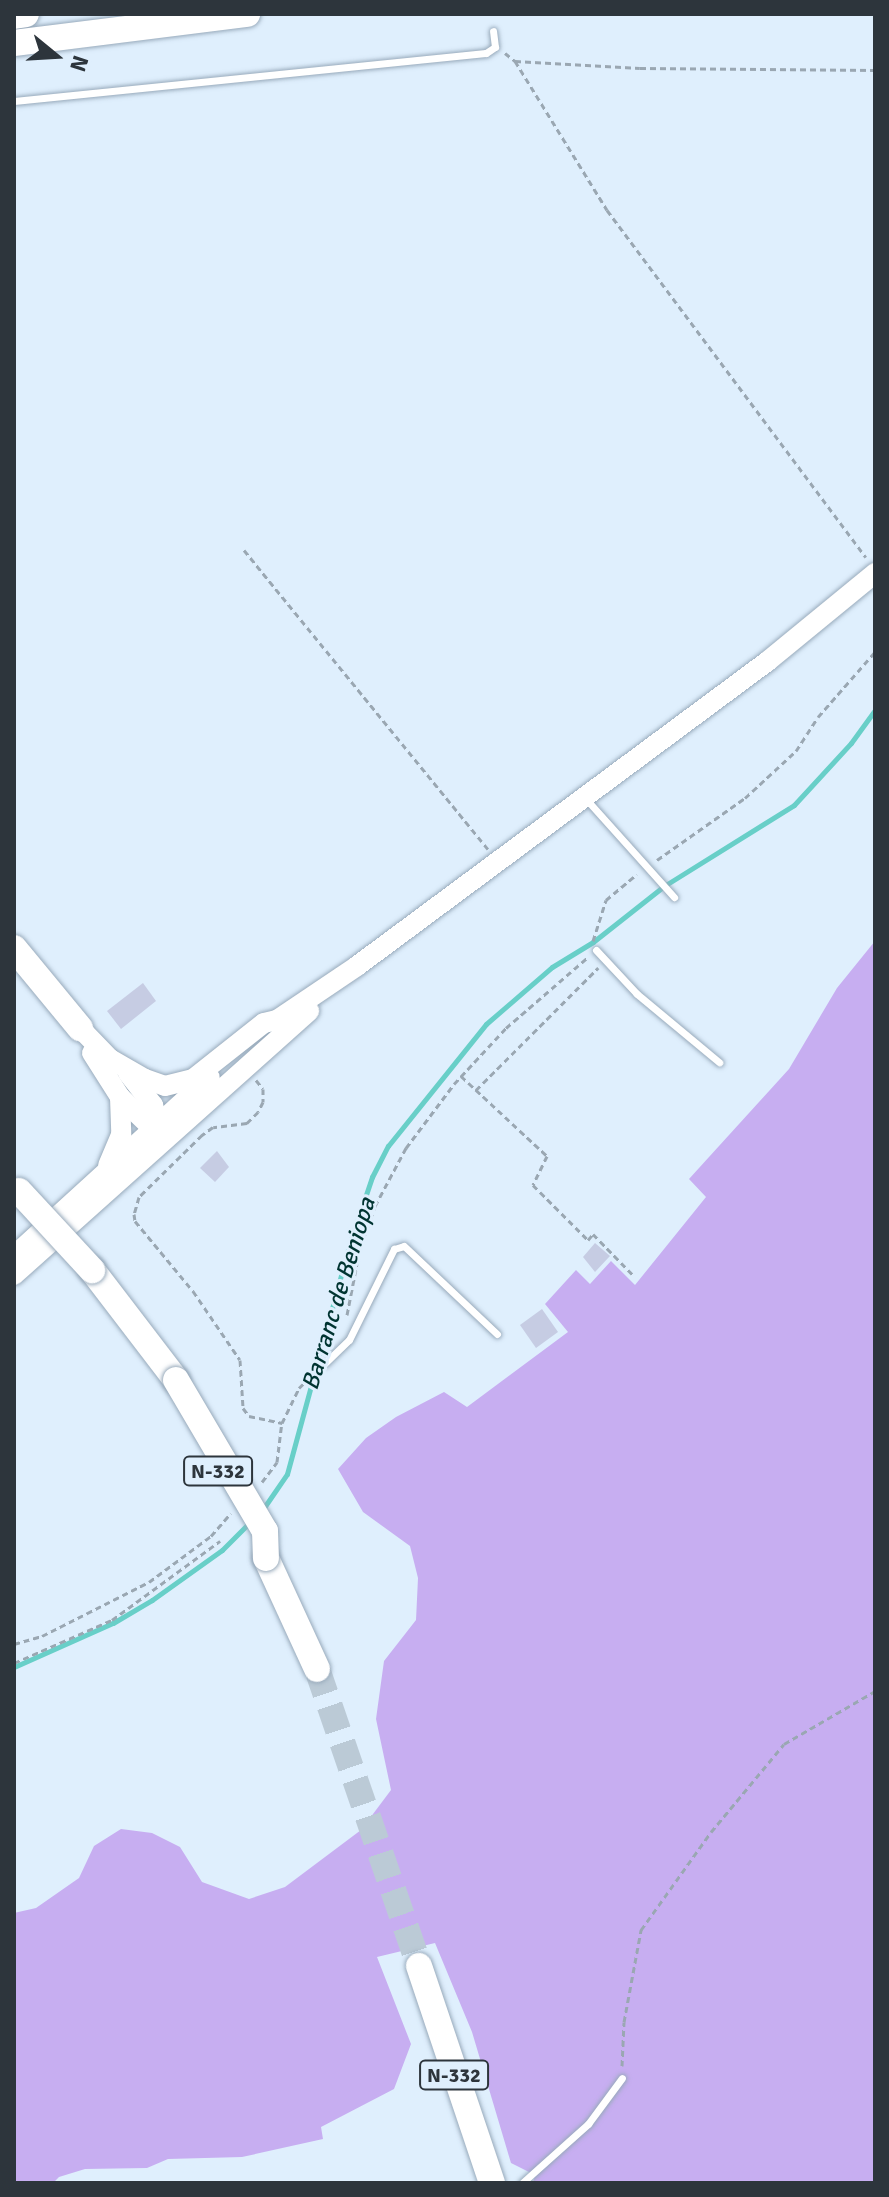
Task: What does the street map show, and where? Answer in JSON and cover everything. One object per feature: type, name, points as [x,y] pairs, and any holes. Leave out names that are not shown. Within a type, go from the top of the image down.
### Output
[{"type":"highway","points":[[14,16],[26,14]]},
{"type":"highway","points":[[14,43],[247,14]]},
{"type":"highway","points":[[14,948],[80,1028]]},
{"type":"highway","points":[[16,1193],[88,1275],[170,1383],[265,1531],[266,1558],[317,1669]]},
{"type":"highway","name":"N-332","points":[[419,1966],[492,2183]]},
{"type":"street","points":[[14,1256],[277,1020],[357,966],[768,661],[871,565]]},
{"type":"street","points":[[14,1275],[357,966]]},
{"type":"street","points":[[123,1067],[165,1086],[178,1084],[193,1079],[264,1023],[277,1020]]},
{"type":"street","points":[[80,1028],[120,1097],[137,1116],[166,1129],[255,1052],[268,1046]]},
{"type":"street","points":[[14,1265],[155,1140],[158,1127],[153,1105],[123,1067],[80,1028]]},
{"type":"street","points":[[99,1179],[117,1152],[121,1135],[120,1097]]},
{"type":"lane","points":[[14,101],[486,53],[495,47],[493,31]]},
{"type":"lane","points":[[584,798],[674,897]]},
{"type":"lane","points":[[596,950],[637,994],[719,1062]]},
{"type":"lane","points":[[325,1363],[349,1340],[394,1249],[404,1246],[497,1334]]},
{"type":"lane","points":[[522,2183],[588,2124],[622,2078]]},
{"type":"path","points":[[495,47],[515,61],[607,210],[871,565]]},
{"type":"path","points":[[515,61],[640,68],[875,70]]},
{"type":"path","points":[[244,550],[498,861]]},
{"type":"path","points":[[345,1324],[360,1248],[375,1206],[406,1148],[461,1076],[506,1028],[596,950],[596,928],[606,900],[745,798],[796,751],[818,717],[875,652]]},
{"type":"path","points":[[476,1090],[605,961]]},
{"type":"path","points":[[247,1067],[263,1089],[263,1102],[258,1112],[247,1123],[213,1127],[202,1135],[139,1197],[134,1214],[135,1221],[193,1291],[240,1360],[243,1408],[249,1416],[282,1423]]},
{"type":"path","points":[[461,1076],[547,1156],[533,1185],[588,1240],[593,1234],[634,1276]]},
{"type":"path","points":[[258,1486],[277,1462],[282,1423],[299,1388],[325,1363]]},
{"type":"path","points":[[14,1644],[42,1636],[149,1582],[211,1536],[238,1506]]},
{"type":"path","points":[[14,1663],[112,1620],[220,1541]]},
{"type":"path","points":[[622,2078],[624,2022],[641,1930],[711,1832],[784,1744],[875,1691]]},
{"type":"shaded area","points":[[875,941],[875,2183],[533,2183],[535,2175],[511,2163],[472,2032],[435,1943],[377,1957],[411,2044],[394,2089],[321,2127],[323,2139],[242,2157],[168,2159],[147,2168],[85,2169],[59,2177],[53,2183],[14,2183],[14,1913],[36,1908],[79,1878],[94,1846],[121,1829],[152,1833],[180,1847],[202,1882],[249,1899],[285,1887],[361,1830],[391,1790],[376,1719],[384,1661],[416,1620],[418,1578],[410,1546],[363,1512],[338,1469],[366,1438],[396,1417],[444,1392],[467,1407],[568,1332],[545,1304],[576,1270],[590,1284],[611,1261],[635,1285],[706,1197],[689,1179],[789,1069],[837,988]]},
{"type":"building","points":[[143,983],[156,1001],[121,1029],[107,1011]]},
{"type":"building","points":[[217,1151],[229,1167],[215,1182],[200,1168]]},
{"type":"building","points":[[595,1243],[610,1256],[595,1272],[583,1257]]},
{"type":"building","points":[[542,1309],[558,1332],[536,1348],[520,1325]]},
{"type":"waterway","name":"Barranc de Beniopa","points":[[263,1509],[287,1474],[350,1242],[372,1177],[388,1146],[486,1024],[552,967],[593,942],[664,886],[794,805],[851,743],[875,710]]},
{"type":"waterway","name":"Barranc de Beniopa","points":[[14,1667],[113,1623],[152,1600],[222,1550],[250,1522]]},
{"type":"tunnel","points":[[317,1669],[419,1966]]}]
